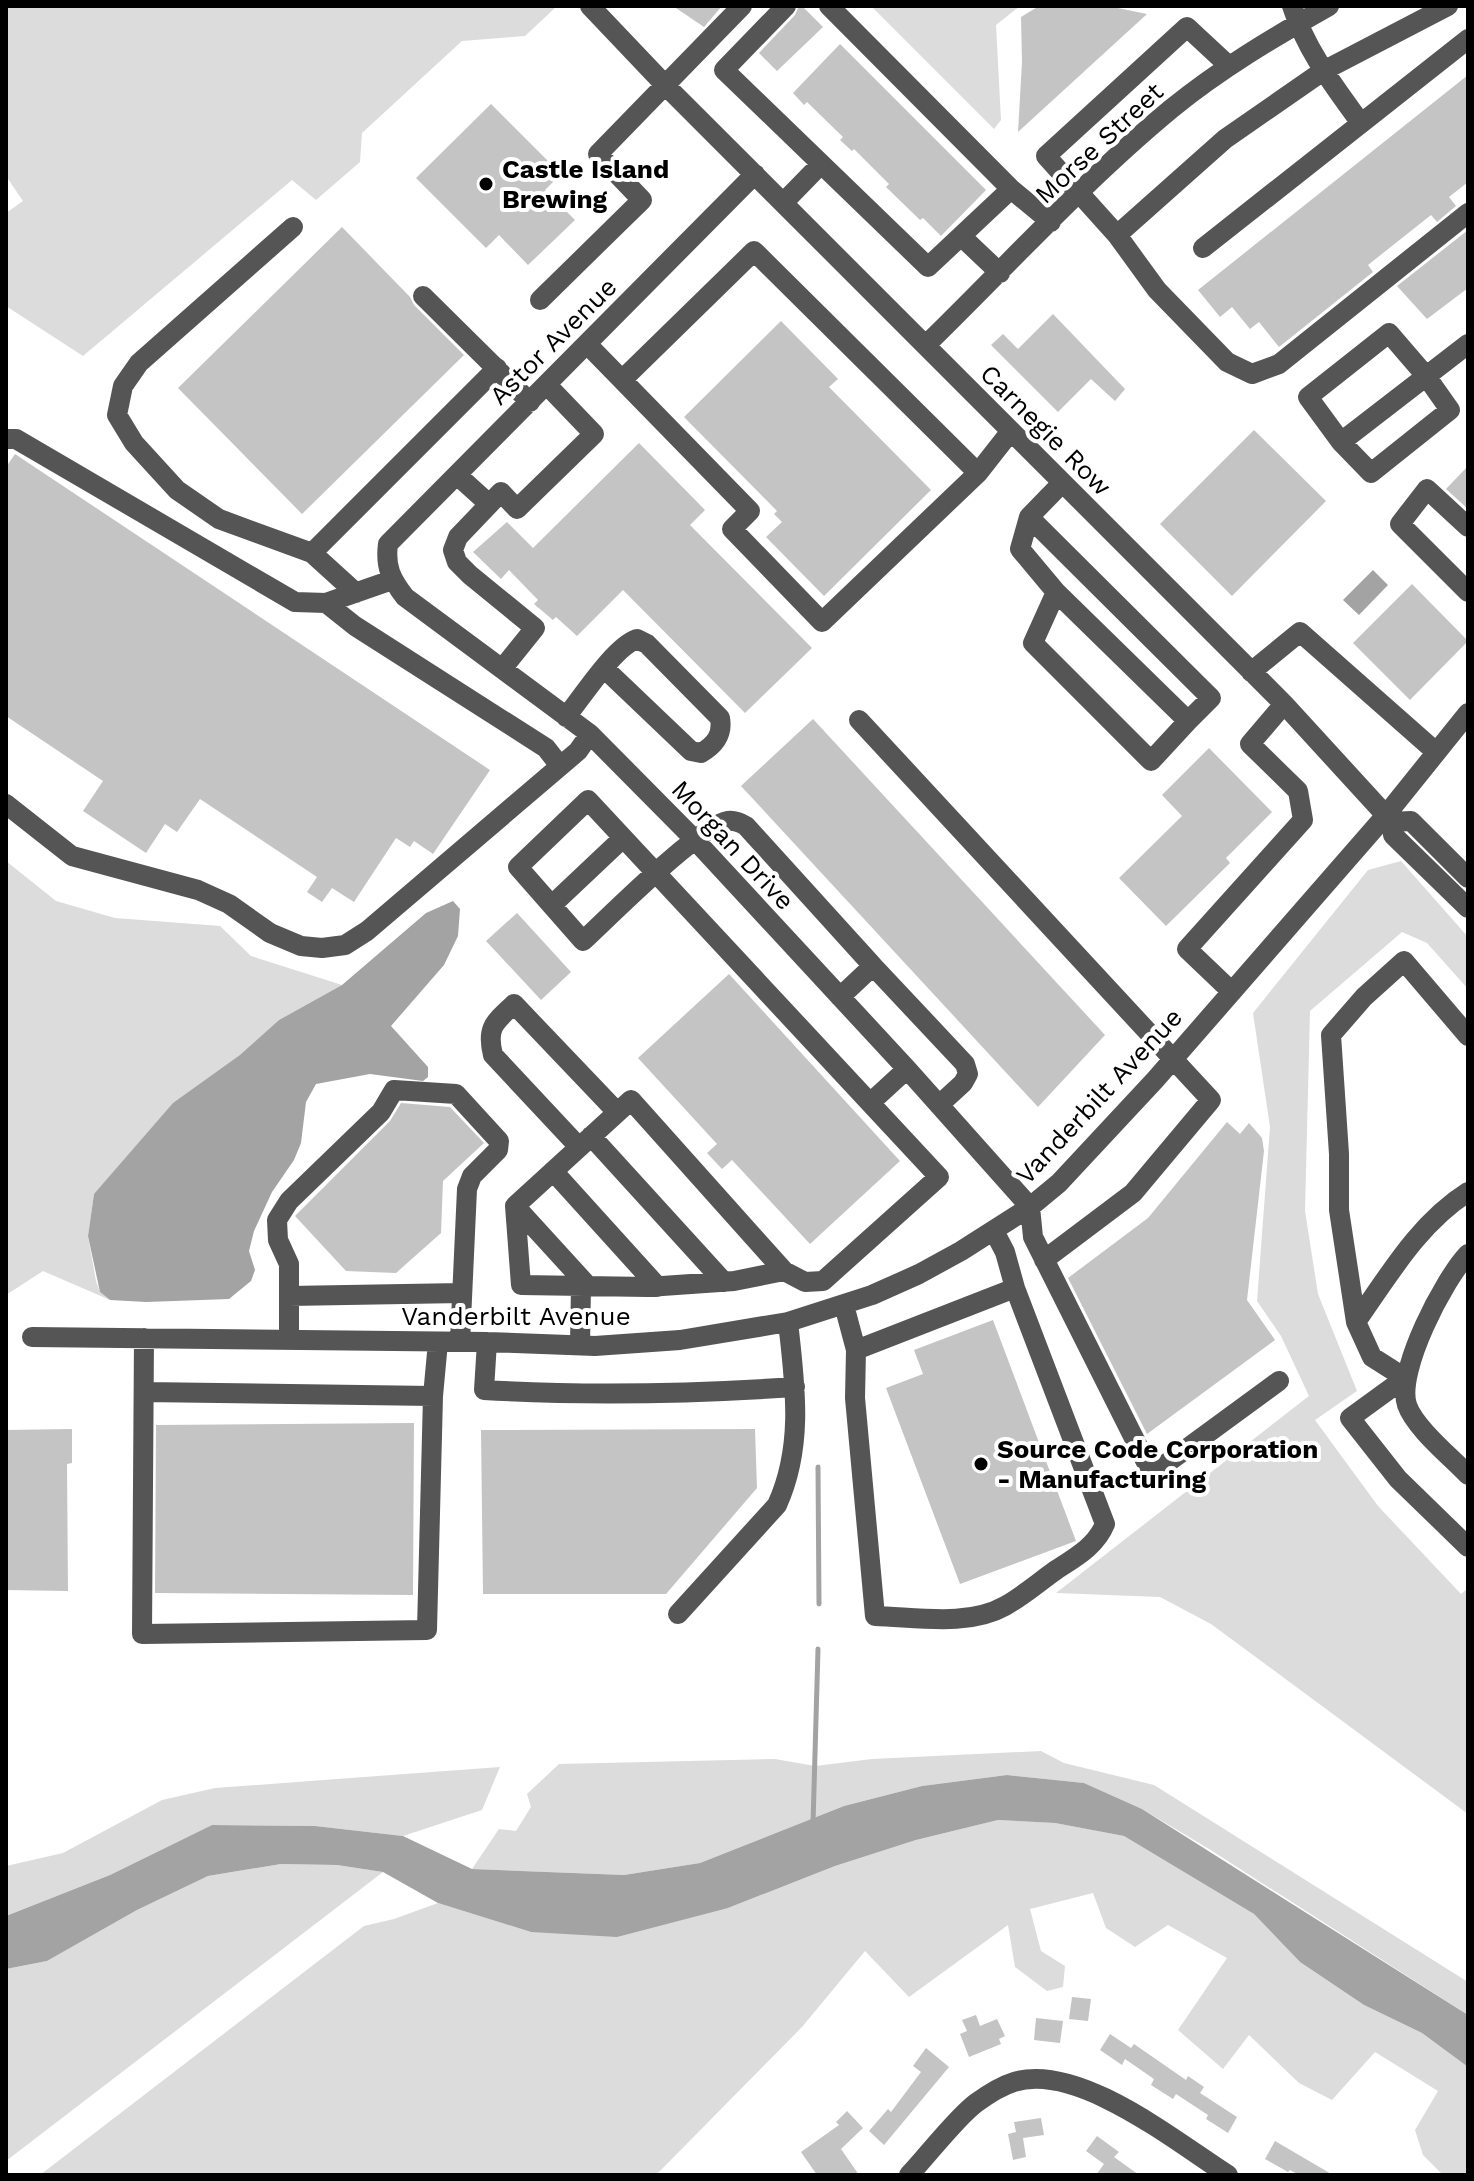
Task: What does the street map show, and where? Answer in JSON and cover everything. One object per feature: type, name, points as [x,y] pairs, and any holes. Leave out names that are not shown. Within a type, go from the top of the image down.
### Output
[{"type":"street","name":"Carnegie Row","points":[[590,6],[666,86],[1284,704],[1389,818],[1393,835],[1468,908]]},
{"type":"street","points":[[540,300],[642,200],[598,154],[742,6]]},
{"type":"street","points":[[786,6],[724,70],[928,267],[1011,189]]},
{"type":"street","points":[[829,6],[1011,189],[1051,222]]},
{"type":"street","name":"Morse Street","points":[[926,345],[1079,194],[1172,108],[1295,15],[1329,6]]},
{"type":"street","points":[[1117,235],[1225,139],[1323,71],[1448,6]]},
{"type":"street","points":[[1295,15],[1323,71],[1360,122]]},
{"type":"street","points":[[1229,66],[1187,27],[1046,156],[1117,235],[1157,290],[1227,362],[1252,374],[1279,364],[1468,213]]},
{"type":"street","points":[[1203,248],[1468,39]]},
{"type":"street","points":[[784,202],[821,164]]},
{"type":"street","name":"Astor Avenue","points":[[392,580],[386,562],[388,544],[755,174]]},
{"type":"street","points":[[293,227],[139,363],[123,386],[117,415],[134,443],[177,490],[219,519],[312,553],[356,593]]},
{"type":"street","points":[[961,236],[1000,273]]},
{"type":"street","points":[[622,380],[754,251],[978,473]]},
{"type":"street","points":[[423,296],[530,402]]},
{"type":"street","points":[[1389,333],[1426,376],[1450,410],[1371,473],[1341,442],[1308,397],[1389,333]]},
{"type":"street","points":[[587,344],[750,511],[732,529],[822,622],[978,473],[1011,431]]},
{"type":"street","points":[[1341,442],[1468,344]]},
{"type":"street","points":[[312,553],[497,368]]},
{"type":"street","points":[[502,669],[535,628],[463,569],[453,550],[458,537],[501,492],[517,509],[594,434],[547,385]]},
{"type":"street","points":[[6,439],[16,439],[295,602],[326,603],[392,580]]},
{"type":"street","points":[[457,475],[489,504]]},
{"type":"street","points":[[1062,483],[1029,517],[1020,549],[1056,592],[1188,721]]},
{"type":"street","points":[[1468,527],[1427,489],[1400,524],[1468,592]]},
{"type":"street","points":[[1029,517],[1211,698],[1151,761],[1033,643],[1056,592]]},
{"type":"street","name":"Morgan Drive","points":[[392,580],[405,597],[590,734],[695,840],[1030,1207]]},
{"type":"street","points":[[326,603],[355,626],[546,748],[560,766]]},
{"type":"street","points":[[1251,672],[1300,632],[1436,752]]},
{"type":"street","points":[[566,717],[605,669],[627,643],[637,639],[647,644],[720,718],[722,727],[719,738],[701,753],[691,751],[605,669]]},
{"type":"street","points":[[1231,991],[1187,949],[1303,820],[1298,791],[1250,744],[1284,704]]},
{"type":"street","points":[[859,720],[1211,1100],[1133,1193],[1044,1260]]},
{"type":"street","name":"Vanderbilt Avenue","points":[[32,1337],[580,1345],[680,1340],[788,1322],[838,1307],[919,1274],[994,1231],[1059,1183],[1389,818],[1436,752],[1465,727]]},
{"type":"street","points":[[6,804],[72,856],[198,890],[229,904],[270,933],[301,946],[322,948],[345,945],[367,931],[578,751],[590,734]]},
{"type":"street","points":[[515,1206],[631,1100],[784,1271],[805,1282],[823,1281],[939,1177],[656,873],[623,838],[588,800],[518,867],[583,941],[656,873],[695,840],[727,821],[746,826],[965,1064],[968,1074],[963,1083],[939,1105]]},
{"type":"street","points":[[1389,818],[1411,821],[1468,878]]},
{"type":"street","points":[[552,905],[623,838]]},
{"type":"street","points":[[1405,1378],[1372,1357],[1356,1322],[1339,1210],[1339,1154],[1331,1035],[1364,997],[1404,961],[1468,1036]]},
{"type":"street","points":[[840,997],[873,966]]},
{"type":"street","points":[[617,1112],[514,1004],[492,1025],[489,1040],[493,1055],[585,1142],[724,1282]]},
{"type":"street","points":[[870,1103],[907,1069]]},
{"type":"street","points":[[289,1340],[289,1264],[278,1240],[277,1220],[289,1201],[381,1112],[394,1090],[456,1094],[499,1141],[498,1150],[472,1176],[467,1189],[460,1342]]},
{"type":"street","points":[[553,1171],[658,1287]]},
{"type":"street","points":[[1356,1322],[1407,1249],[1447,1205],[1468,1192]]},
{"type":"street","points":[[515,1206],[521,1285],[658,1287],[724,1282],[784,1271]]},
{"type":"street","points":[[515,1206],[584,1286],[580,1345]]},
{"type":"street","points":[[1030,1207],[1033,1237],[1152,1474],[1279,1381]]},
{"type":"street","points":[[823,1281],[856,1350],[855,1398],[875,1616],[964,1618],[989,1613],[1005,1606],[1087,1549],[1100,1537],[1105,1524],[1015,1288],[1005,1252],[994,1231]]},
{"type":"street","points":[[1468,1254],[1439,1294],[1405,1378],[1407,1407],[1416,1421],[1468,1475]]},
{"type":"street","points":[[856,1350],[1015,1288]]},
{"type":"street","points":[[289,1296],[462,1293]]},
{"type":"street","points":[[678,1614],[777,1505],[787,1483],[796,1442],[795,1387],[788,1322]]},
{"type":"street","points":[[144,1338],[142,1634],[427,1630],[433,1396],[438,1342]]},
{"type":"street","points":[[487,1342],[484,1390],[550,1394],[708,1393],[795,1387]]},
{"type":"street","points":[[1405,1378],[1350,1418],[1398,1479],[1468,1547]]},
{"type":"street","points":[[144,1392],[433,1396]]},
{"type":"street","points":[[909,2175],[973,2105],[1015,2081],[1046,2079],[1079,2086],[1110,2099],[1228,2175]]},
{"type":"shaded area","points":[[6,6],[556,7],[525,36],[462,41],[362,133],[360,162],[316,200],[292,180],[83,356],[6,306],[6,213],[23,201],[6,176]]},
{"type":"shaded area","points":[[871,6],[1020,6],[996,25],[1001,120],[994,129]]},
{"type":"shaded area","points":[[1373,570],[1388,585],[1359,615],[1343,600]]},
{"type":"shaded area","points":[[6,861],[56,901],[115,918],[220,926],[251,956],[342,985],[279,1020],[94,1194],[88,1236],[96,1281],[100,1292],[110,1300],[43,1271],[6,1295]]},
{"type":"shaded area","points":[[1401,861],[1468,937],[1468,989],[1427,943],[1402,932],[1310,1011],[1305,1211],[1318,1294],[1357,1391],[1315,1420],[1378,1506],[1461,1594],[1468,1588],[1468,1814],[1211,1624],[1160,1597],[1056,1593],[1309,1396],[1281,1336],[1257,1301],[1270,1127],[1253,1013],[1368,870]]},
{"type":"shaded area","points":[[453,901],[460,909],[458,936],[444,965],[391,1026],[428,1067],[428,1077],[423,1081],[370,1074],[316,1084],[306,1102],[301,1143],[294,1160],[272,1192],[254,1231],[249,1251],[255,1270],[251,1281],[229,1299],[146,1302],[110,1300],[100,1292],[88,1236],[94,1194],[173,1103],[240,1055],[279,1020],[342,985],[426,913]]},
{"type":"shaded area","points":[[1041,1751],[1064,1763],[1154,1785],[1468,1982],[1468,2015],[1209,1849],[1142,1809],[1084,1783],[1007,1775],[922,1786],[844,1806],[700,1863],[624,1875],[472,1869],[499,1829],[516,1831],[531,1807],[527,1794],[559,1764],[775,1759],[815,1766],[872,1759]]},
{"type":"shaded area","points":[[500,1767],[482,1810],[403,1836],[315,1826],[212,1825],[110,1875],[6,1916],[6,1866],[63,1853],[162,1800],[215,1788]]},
{"type":"shaded area","points":[[1007,1775],[1084,1783],[1142,1809],[1468,2015],[1468,2067],[1422,2033],[1364,2005],[1300,1962],[1254,1914],[1124,1836],[1055,1823],[998,1820],[916,1840],[835,1866],[728,1908],[617,1937],[531,1932],[438,1903],[383,1872],[337,1865],[281,1864],[208,1876],[137,1910],[47,1961],[6,1969],[6,1916],[110,1875],[212,1825],[315,1826],[403,1836],[472,1869],[624,1875],[700,1863],[844,1806],[922,1786]]},
{"type":"shaded area","points":[[998,1820],[1055,1823],[1124,1836],[1254,1914],[1300,1962],[1364,2005],[1422,2033],[1468,2067],[1468,2175],[1443,2175],[1423,2155],[1415,2130],[1438,2091],[1375,2052],[1332,2100],[1299,2083],[1249,2035],[1223,2069],[1178,2030],[1227,1958],[1168,1925],[1135,1947],[1106,1928],[1093,1893],[1030,1909],[1041,1951],[1065,1966],[1063,1987],[1047,1991],[1015,1967],[1008,1925],[909,1997],[865,1951],[802,2027],[656,2175],[40,2175],[364,1926],[438,1903],[531,1932],[728,1908],[835,1866],[916,1840]]},
{"type":"shaded area","points":[[281,1864],[337,1865],[383,1872],[6,2161],[6,1969],[47,1961],[137,1910],[208,1876]]},
{"type":"building","points":[[673,6],[722,6],[704,27]]},
{"type":"building","points":[[799,6],[823,27],[777,71],[759,53],[795,15]]},
{"type":"building","points":[[1039,6],[1108,6],[1147,14],[1018,132],[1021,17]]},
{"type":"building","points":[[840,44],[986,190],[941,236],[886,187],[889,184],[854,149],[852,151],[840,140],[843,137],[807,102],[804,105],[793,93]]},
{"type":"building","points":[[1468,75],[1468,182],[1449,197],[1456,206],[1437,222],[1431,215],[1368,265],[1373,272],[1279,347],[1259,322],[1250,329],[1232,307],[1220,317],[1198,290]]},
{"type":"building","name":"Castle Island Brewing","points":[[491,104],[561,174],[545,190],[575,220],[528,265],[499,235],[486,248],[416,178]]},
{"type":"building","points":[[342,227],[464,355],[302,514],[178,388]]},
{"type":"building","points":[[1468,230],[1468,288],[1427,319],[1397,286]]},
{"type":"building","points":[[1053,314],[1125,389],[1115,401],[1091,379],[1058,412],[991,345],[1003,334],[1018,349]]},
{"type":"building","points":[[781,321],[838,379],[829,387],[931,490],[824,596],[766,537],[782,522],[774,514],[777,511],[684,417]]},
{"type":"building","points":[[1254,430],[1326,501],[1232,596],[1160,524]]},
{"type":"building","points":[[639,443],[705,510],[690,525],[812,648],[745,713],[623,590],[577,636],[556,617],[553,620],[534,604],[538,600],[509,570],[501,579],[473,552],[507,522],[533,548]]},
{"type":"building","points":[[15,454],[490,770],[433,854],[414,841],[410,847],[396,838],[354,902],[332,888],[322,902],[307,892],[317,877],[200,799],[177,832],[165,824],[146,853],[83,811],[103,781],[6,716],[6,467]]},
{"type":"building","points":[[1468,466],[1468,509],[1446,489]]},
{"type":"building","points":[[1412,584],[1468,641],[1410,700],[1353,643]]},
{"type":"building","points":[[813,719],[1105,1035],[1038,1107],[741,786]]},
{"type":"building","points":[[1209,748],[1272,812],[1226,858],[1230,863],[1166,926],[1119,878],[1182,816],[1162,795]]},
{"type":"building","points":[[517,913],[571,972],[541,1000],[486,941]]},
{"type":"building","points":[[729,974],[900,1161],[810,1244],[732,1160],[722,1169],[707,1153],[717,1144],[638,1058]]},
{"type":"building","points":[[401,1103],[450,1107],[484,1143],[443,1181],[441,1233],[396,1273],[346,1271],[295,1216],[390,1121]]},
{"type":"building","points":[[1227,1122],[1240,1134],[1249,1123],[1262,1138],[1264,1151],[1247,1300],[1275,1340],[1147,1434],[1068,1278],[1148,1218]]},
{"type":"building","name":"Source Code Corporation - Manufacturing","points":[[993,1320],[1076,1541],[960,1584],[886,1388],[923,1374],[914,1350]]},
{"type":"building","points":[[414,1423],[413,1595],[155,1593],[156,1425]]},
{"type":"building","points":[[72,1429],[72,1463],[67,1464],[68,1591],[6,1590],[6,1430]]},
{"type":"building","points":[[755,1429],[757,1488],[666,1594],[483,1594],[481,1430]]},
{"type":"building","points":[[1072,1997],[1091,1999],[1088,2021],[1069,2019]]},
{"type":"building","points":[[976,2015],[980,2026],[997,2019],[1005,2036],[999,2039],[1001,2044],[969,2057],[960,2034],[967,2031],[962,2020]]},
{"type":"building","points":[[1036,2018],[1063,2021],[1060,2043],[1034,2040]]},
{"type":"building","points":[[1110,2034],[1131,2048],[1134,2044],[1186,2080],[1188,2076],[1204,2087],[1200,2093],[1237,2117],[1228,2133],[1206,2119],[1208,2115],[1176,2094],[1173,2099],[1151,2085],[1154,2079],[1125,2059],[1122,2065],[1100,2050]]},
{"type":"building","points":[[926,2048],[949,2067],[884,2145],[869,2131],[888,2109],[891,2112],[921,2072],[913,2066]]},
{"type":"building","points":[[847,2111],[863,2128],[841,2149],[859,2175],[817,2175],[801,2152],[839,2125],[836,2122]]},
{"type":"building","points":[[1041,2118],[1044,2135],[1023,2138],[1026,2157],[1013,2160],[1008,2134],[1016,2132],[1014,2122]]},
{"type":"building","points":[[1097,2136],[1119,2152],[1114,2157],[1139,2175],[1096,2175],[1104,2164],[1086,2151]]},
{"type":"building","points":[[1275,2141],[1333,2175],[1299,2175],[1265,2159]]},
{"type":"waterway","points":[[818,1467],[819,1604]]},
{"type":"waterway","points":[[813,1824],[818,1649]]},
{"type":"place","name":"Castle Island Brewing","points":[[486,184]]},
{"type":"place","name":"Source Code Corporation - Manufacturing","points":[[981,1464]]}]
